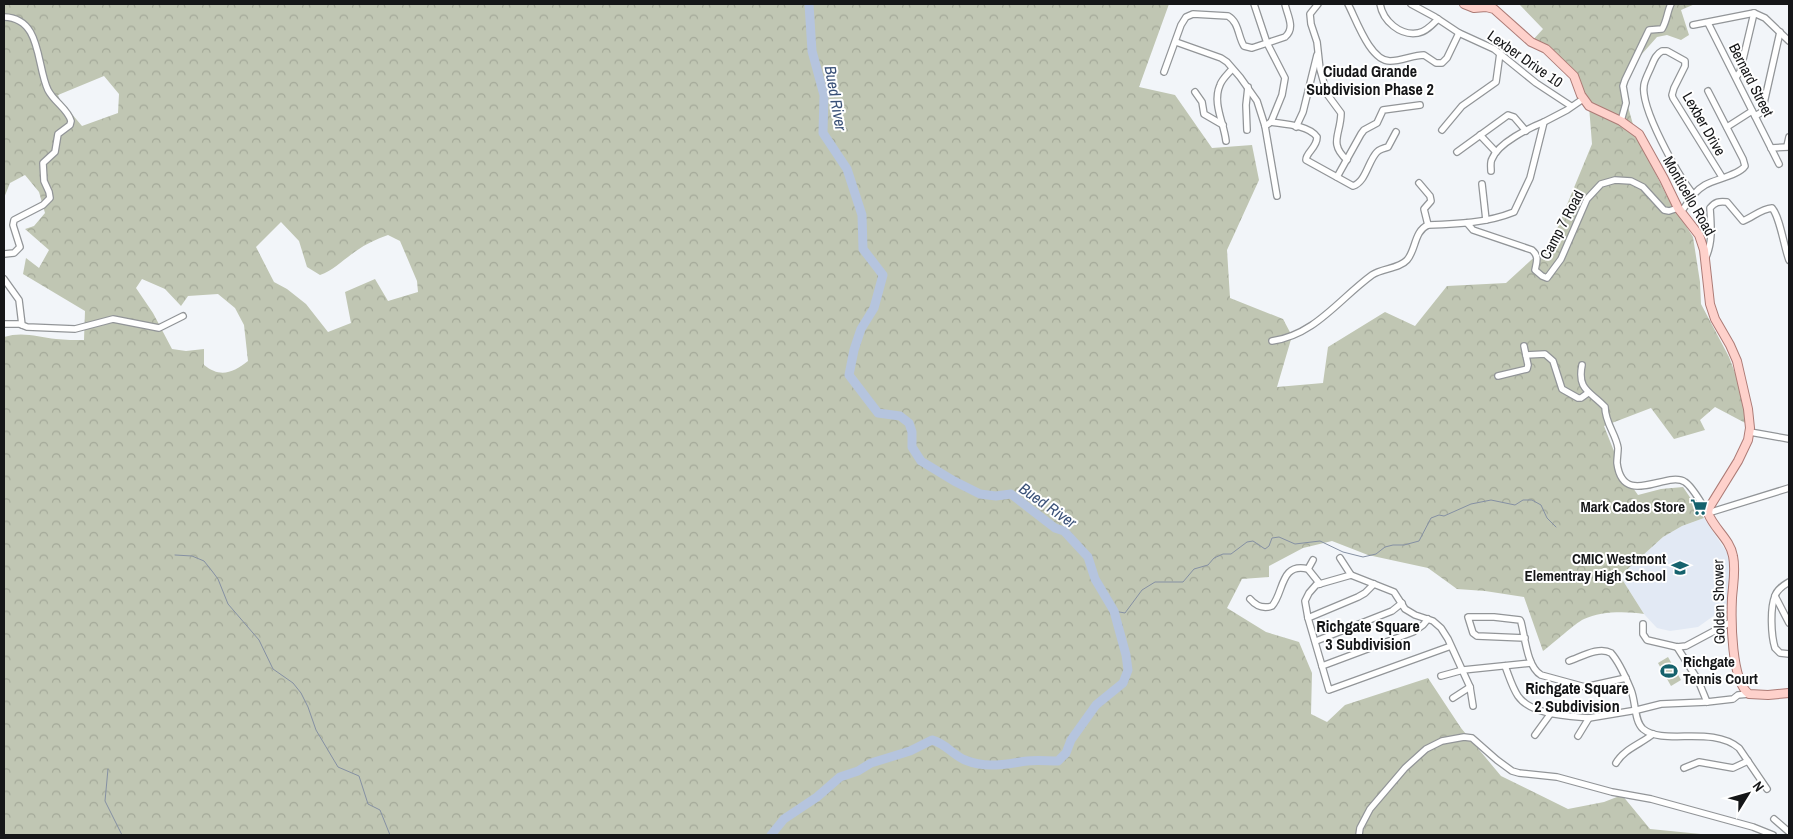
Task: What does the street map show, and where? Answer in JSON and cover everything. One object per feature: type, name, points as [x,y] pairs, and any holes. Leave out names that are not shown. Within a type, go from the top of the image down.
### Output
[{"type":"main road","points":[[1464,4],[1474,8],[1486,6],[1494,9],[1531,42],[1546,50],[1574,76],[1583,99]]},
{"type":"main road","name":"Monticello Road","points":[[1583,99],[1588,106],[1621,121],[1639,134],[1680,210],[1699,235],[1704,250],[1710,304],[1715,319],[1730,345],[1736,362],[1748,409],[1750,432],[1738,461],[1709,508],[1708,513]]},
{"type":"main road","name":"Golden Shower","points":[[1708,513],[1730,547],[1733,556],[1731,622],[1738,672],[1742,685],[1749,694]]},
{"type":"main road","points":[[1749,694],[1789,693]]},
{"type":"street","points":[[1254,4],[1267,43],[1285,78],[1282,95],[1268,124]]},
{"type":"street","points":[[1164,72],[1181,25],[1186,17],[1193,14],[1228,16],[1235,22],[1244,46],[1249,48],[1286,38],[1289,35],[1290,24],[1285,4]]},
{"type":"street","points":[[1318,4],[1310,14],[1320,69],[1327,94],[1341,113],[1336,144],[1341,154],[1347,160]]},
{"type":"street","points":[[1348,4],[1370,47],[1377,56],[1386,61],[1397,61],[1424,55],[1436,63],[1442,63],[1447,58],[1459,33]]},
{"type":"street","points":[[1380,4],[1384,16],[1390,23],[1401,31],[1408,33],[1422,32],[1438,19]]},
{"type":"street","name":"Lexber Drive 10","points":[[1411,4],[1459,33],[1482,42],[1500,53],[1536,83],[1572,106]]},
{"type":"street","points":[[1621,121],[1626,103],[1623,86],[1649,30],[1662,29],[1671,4]]},
{"type":"street","points":[[1736,77],[1740,72],[1754,13]]},
{"type":"street","points":[[1693,26],[1754,13],[1765,18],[1789,40]]},
{"type":"street","points":[[4,17],[18,20],[25,24],[32,34],[48,91],[56,103],[68,113],[71,121],[70,125],[58,134],[55,152],[44,163],[44,181],[50,192],[50,198],[43,205],[14,220],[13,225],[20,247],[14,253],[4,254]]},
{"type":"street","name":"Bernard Street","points":[[1708,23],[1779,164]]},
{"type":"street","points":[[1727,127],[1762,112],[1780,32]]},
{"type":"street","points":[[1176,42],[1221,58],[1227,62],[1248,87],[1268,124],[1277,196]]},
{"type":"street","name":"Lexber Drive","points":[[1693,194],[1684,183],[1667,151],[1650,113],[1645,94],[1644,86],[1648,75],[1655,58],[1662,51],[1667,51],[1685,61],[1685,66],[1673,91],[1673,98],[1722,177]]},
{"type":"street","points":[[1296,127],[1303,112],[1318,52]]},
{"type":"street","points":[[1442,130],[1462,106],[1496,82],[1498,56],[1500,53]]},
{"type":"street","points":[[1226,141],[1217,103],[1220,85],[1232,69]]},
{"type":"street","points":[[1247,130],[1246,105],[1248,87]]},
{"type":"street","points":[[1680,210],[1693,194],[1704,186],[1744,168],[1745,163],[1708,91]]},
{"type":"street","points":[[1195,92],[1202,102],[1204,114],[1223,125]]},
{"type":"street","points":[[1491,170],[1491,160],[1503,146],[1526,130],[1544,122],[1583,99]]},
{"type":"street","points":[[1337,177],[1361,134],[1364,130],[1377,123],[1383,110],[1420,105]]},
{"type":"street","points":[[1457,152],[1510,115],[1526,130]]},
{"type":"street","points":[[1272,341],[1294,336],[1314,326],[1374,274],[1405,262],[1424,226],[1468,223],[1500,218],[1514,212],[1530,178],[1544,122]]},
{"type":"street","points":[[1268,124],[1296,127],[1312,132],[1317,137],[1316,144],[1306,160],[1353,186],[1358,184],[1375,154],[1379,150],[1388,147],[1396,132]]},
{"type":"street","points":[[1480,135],[1496,152]]},
{"type":"street","points":[[1771,148],[1788,147],[1789,137]]},
{"type":"street","name":"Camp 7 Road","points":[[1482,233],[1532,250],[1537,258],[1535,270],[1547,278],[1561,259],[1587,199],[1601,184],[1615,180],[1631,181],[1643,187],[1664,210],[1680,210]]},
{"type":"street","points":[[1419,183],[1430,196],[1431,201],[1424,208],[1428,225]]},
{"type":"street","points":[[1468,223],[1473,230],[1482,233],[1485,220],[1482,184]]},
{"type":"street","points":[[1705,259],[1709,250],[1711,235],[1710,208],[1714,203],[1720,201],[1727,202],[1743,221],[1750,219],[1764,208],[1772,208],[1776,213],[1789,260]]},
{"type":"street","points":[[4,279],[19,300],[22,325]]},
{"type":"street","points":[[4,324],[76,329],[114,319],[155,328],[164,327],[182,316]]},
{"type":"street","points":[[1498,376],[1526,370],[1528,365],[1524,346]]},
{"type":"street","points":[[1526,355],[1545,354],[1553,361],[1562,389],[1578,398],[1588,393]]},
{"type":"street","points":[[1582,365],[1580,376],[1582,386],[1605,407],[1607,420],[1618,446],[1617,464],[1627,483],[1636,486],[1675,480],[1684,481],[1689,485],[1708,513],[1789,488]]},
{"type":"street","points":[[1750,432],[1789,439]]},
{"type":"street","points":[[1340,558],[1351,575],[1394,592],[1405,609],[1410,613],[1437,624],[1445,633],[1463,670],[1470,687],[1473,706]]},
{"type":"street","points":[[1308,570],[1313,560]]},
{"type":"street","points":[[1250,599],[1255,605],[1262,607],[1272,606],[1278,597],[1286,575],[1295,570],[1308,570],[1320,584]]},
{"type":"street","points":[[1351,575],[1320,584],[1313,588],[1306,598],[1305,605],[1308,618],[1330,690],[1451,646]]},
{"type":"street","points":[[1789,582],[1780,588],[1775,595],[1772,620],[1774,646],[1778,652],[1789,654]]},
{"type":"street","points":[[1308,618],[1365,593],[1374,584]]},
{"type":"street","points":[[1775,595],[1789,623]]},
{"type":"street","points":[[1316,641],[1392,611],[1402,603]]},
{"type":"street","points":[[1525,638],[1477,636],[1472,632],[1468,617],[1518,618],[1521,622],[1525,638],[1531,663],[1537,673],[1542,676],[1581,686],[1592,686],[1626,678]]},
{"type":"street","points":[[1322,666],[1413,632],[1428,619]]},
{"type":"street","points":[[1643,624],[1643,634],[1647,640],[1677,647],[1690,644],[1731,622]]},
{"type":"street","points":[[1677,647],[1698,680],[1707,702]]},
{"type":"street","points":[[1569,661],[1597,651],[1608,651],[1615,657],[1632,690],[1637,719],[1642,728],[1653,734],[1717,738],[1733,744],[1739,748],[1767,789]]},
{"type":"street","points":[[1441,676],[1463,670],[1531,663]]},
{"type":"street","points":[[1505,666],[1519,697],[1527,704],[1551,714],[1589,718],[1661,704],[1707,702],[1733,699],[1738,695],[1749,694]]},
{"type":"street","points":[[1453,698],[1470,687]]},
{"type":"street","points":[[1535,734],[1551,714]]},
{"type":"street","points":[[1578,736],[1589,718]]},
{"type":"street","points":[[1616,762],[1626,750],[1635,747],[1653,734]]},
{"type":"street","points":[[1359,835],[1360,828],[1370,809],[1405,768],[1426,750],[1442,741],[1464,737],[1472,738],[1502,764],[1518,773],[1557,778],[1612,792],[1651,799],[1753,827],[1773,835]]},
{"type":"street","points":[[1684,768],[1699,762],[1733,768],[1748,761]]},
{"type":"street","points":[[1774,819],[1789,832]]},
{"type":"shaded area","name":"CMIC Westmont Elementray High School","points":[[1704,518],[1732,560],[1731,595],[1726,607],[1698,627],[1670,631],[1657,628],[1644,614],[1620,576],[1663,537],[1682,526]]},
{"type":"green space","points":[[4,4],[1169,4],[1139,87],[1175,95],[1212,148],[1252,145],[1259,180],[1227,250],[1230,298],[1283,319],[1292,336],[1277,387],[1323,383],[1328,347],[1385,312],[1415,326],[1447,286],[1506,283],[1552,241],[1592,144],[1589,106],[1574,76],[1531,42],[1543,29],[1519,4],[1695,4],[1681,10],[1689,35],[1681,40],[1667,35],[1657,37],[1633,64],[1623,89],[1636,135],[1667,196],[1693,237],[1700,282],[1701,304],[1729,357],[1737,378],[1749,425],[1715,407],[1700,420],[1705,430],[1674,439],[1651,408],[1604,426],[1623,474],[1638,495],[1661,489],[1683,487],[1704,518],[1682,526],[1663,537],[1620,576],[1644,614],[1614,612],[1590,616],[1575,625],[1543,651],[1524,597],[1457,589],[1428,568],[1368,555],[1332,541],[1303,548],[1269,566],[1269,577],[1242,579],[1227,608],[1266,632],[1299,642],[1312,673],[1311,714],[1327,722],[1345,705],[1428,678],[1461,728],[1501,776],[1568,809],[1604,802],[1622,795],[1650,829],[1711,835],[4,835],[4,337],[24,334],[84,340],[85,311],[23,274],[26,258],[39,268],[49,250],[25,229],[34,226],[45,213],[39,192],[25,175],[10,183],[4,198]],"holes":[[[104,76],[119,94],[118,113],[82,126],[58,95]],[[281,222],[299,241],[307,267],[320,275],[364,246],[388,235],[400,241],[417,281],[418,292],[388,301],[375,279],[345,292],[351,323],[328,332],[306,304],[287,289],[274,282],[256,247]],[[142,279],[165,289],[181,306],[188,296],[218,294],[235,308],[244,325],[248,361],[237,369],[221,373],[204,365],[204,349],[186,351],[172,349],[153,313],[136,288]]]},
{"type":"green space","name":"Richgate Tennis Court","points":[[1668,657],[1681,680],[1671,686],[1658,663]]},
{"type":"waterway","name":"Bued River","points":[[771,835],[784,819],[817,797],[840,777],[858,771],[871,763],[910,751],[932,740],[973,763],[996,765],[1031,761],[1058,761],[1066,753],[1071,740],[1096,705],[1123,683],[1128,670],[1126,655],[1114,611],[1095,579],[1088,557],[1064,531],[1055,528],[1011,494],[996,496],[980,494],[921,461],[912,447],[912,432],[909,423],[900,416],[878,413],[849,375],[861,329],[874,308],[883,275],[863,249],[862,215],[847,169],[823,133],[824,95],[812,51],[809,4]]},
{"type":"waterway","points":[[1114,611],[1125,613],[1142,590],[1155,582],[1183,582],[1194,569],[1208,565],[1214,558],[1223,554],[1231,554],[1247,542],[1253,541],[1265,549],[1269,546],[1272,538],[1279,537],[1295,544],[1320,541],[1343,552],[1363,557],[1376,554],[1385,547],[1419,541],[1431,518],[1439,515],[1444,516],[1471,504],[1491,500],[1515,505],[1523,500],[1532,500],[1541,505],[1547,518],[1556,527]]},
{"type":"waterway","points":[[175,555],[192,556],[204,561],[212,571],[218,579],[228,604],[259,640],[273,669],[293,683],[301,693],[316,730],[338,767],[359,776],[368,804],[380,810],[390,835]]},
{"type":"waterway","points":[[108,769],[105,801],[122,835]]},
{"type":"place","name":"Mark Cados Store","points":[[1699,507]]},
{"type":"place","name":"CMIC Westmont Elementray High School","points":[[1680,568]]},
{"type":"place","name":"Richgate Tennis Court","points":[[1669,671]]},
{"type":"district","name":"Ciudad Grande Subdivision Phase 2","points":[[1370,80]]},
{"type":"district","name":"Richgate Square 3 Subdivision","points":[[1368,635]]},
{"type":"district","name":"Richgate Square 2 Subdivision","points":[[1577,697]]}]
